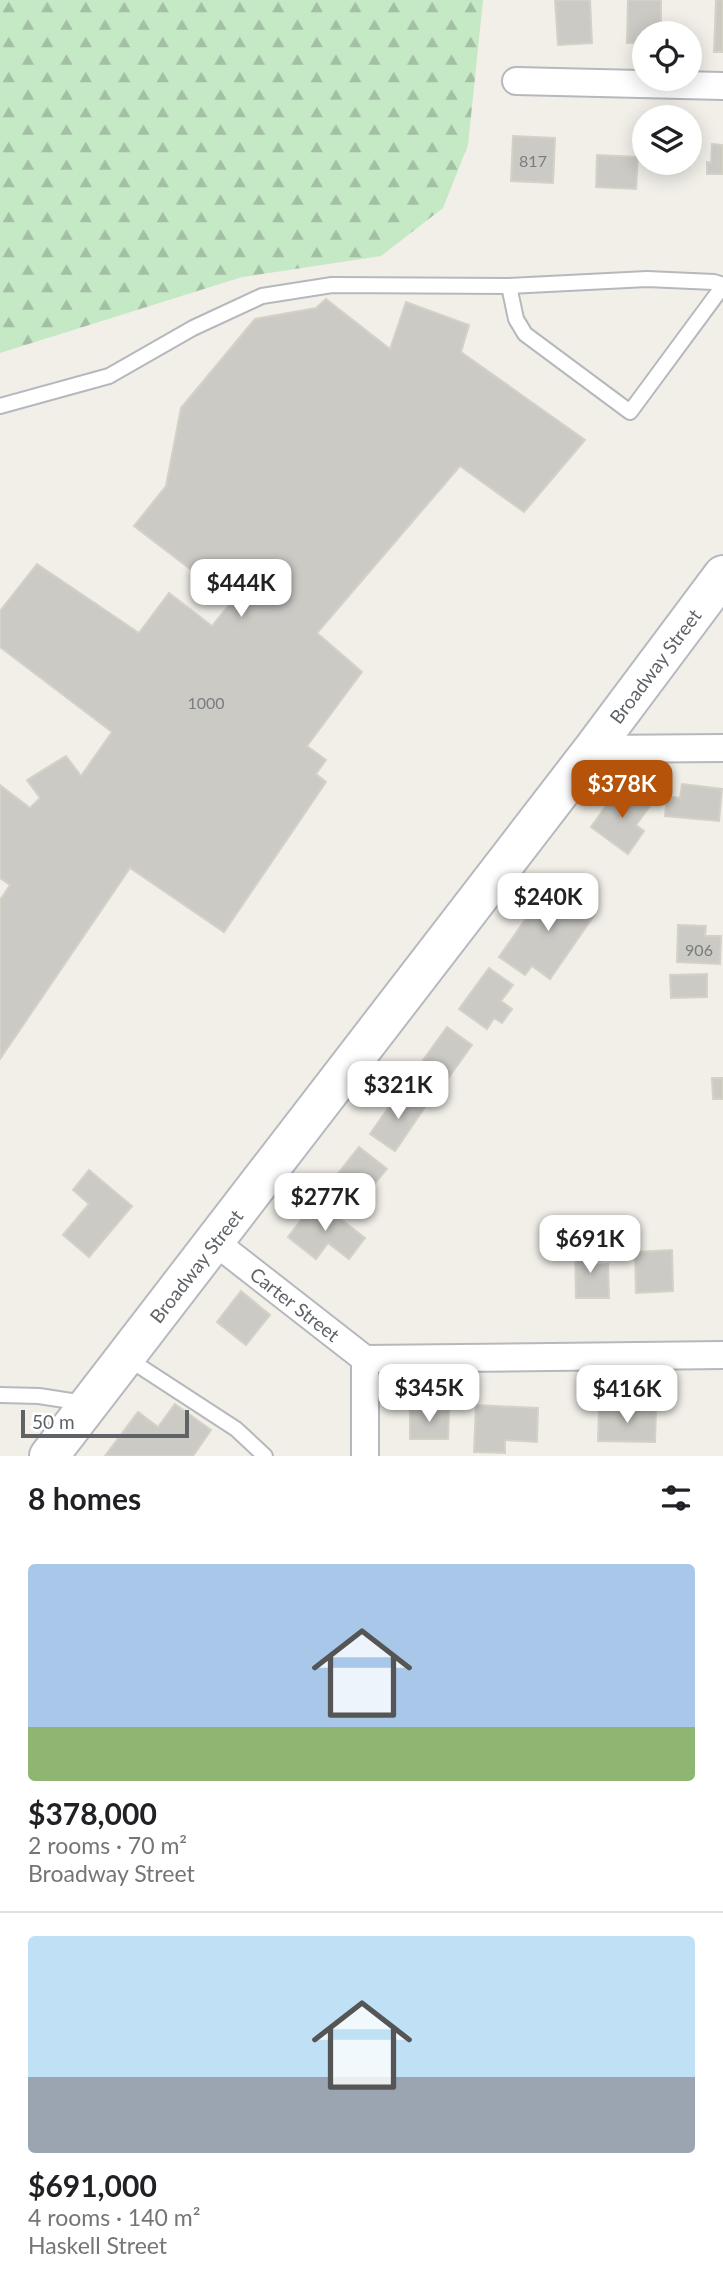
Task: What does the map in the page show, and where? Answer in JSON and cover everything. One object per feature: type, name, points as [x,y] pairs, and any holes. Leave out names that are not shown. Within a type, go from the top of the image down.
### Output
[{"type":"street","points":[[516,81],[723,86]]},
{"type":"street","name":"Broadway Street","points":[[49,1456],[593,750],[723,575]]},
{"type":"street","points":[[593,750],[723,748]]},
{"type":"street","name":"Carter Street","points":[[215,1242],[365,1359]]},
{"type":"street","points":[[365,1456],[365,1359],[723,1355]]},
{"type":"lane","points":[[0,406],[110,376],[193,328],[262,296],[332,285],[509,286],[647,279],[714,282],[723,285],[630,412],[525,334],[516,319],[509,286]]},
{"type":"lane","points":[[125,1357],[236,1429],[265,1456]]},
{"type":"lane","points":[[0,1395],[39,1396],[89,1404]]},
{"type":"green space","points":[[0,0],[483,0],[468,145],[443,208],[381,256],[242,277],[0,353]]},
{"type":"building","points":[[555,0],[590,0],[592,43],[558,45]]},
{"type":"building","points":[[628,0],[661,0],[661,21],[632,21],[632,43],[627,43]]},
{"type":"building","points":[[716,0],[723,0],[723,52],[714,52]]},
{"type":"building","points":[[513,136],[555,138],[553,183],[511,181]]},
{"type":"building","points":[[712,144],[723,145],[723,174],[707,174],[707,162],[711,163]]},
{"type":"building","points":[[597,155],[632,157],[632,175],[637,175],[636,189],[596,187]]},
{"type":"building","points":[[326,299],[390,349],[406,302],[469,325],[461,352],[585,440],[524,512],[460,466],[317,633],[362,672],[307,746],[326,760],[316,774],[326,782],[224,932],[130,868],[0,1059],[0,900],[10,885],[0,878],[0,785],[30,808],[40,798],[27,780],[66,756],[81,776],[112,732],[0,647],[0,611],[37,564],[139,633],[169,593],[212,626],[232,601],[134,526],[166,486],[181,408],[255,319],[316,308]]},
{"type":"building","points":[[682,784],[722,789],[719,821],[665,816],[667,796],[680,798]]},
{"type":"building","points":[[621,785],[650,806],[636,825],[644,831],[628,854],[591,827]]},
{"type":"building","points":[[551,883],[595,914],[550,979],[532,966],[525,975],[499,957]]},
{"type":"building","points":[[678,925],[706,926],[705,936],[721,936],[720,964],[677,962]]},
{"type":"building","points":[[489,968],[513,985],[501,1001],[512,1009],[502,1023],[494,1018],[487,1029],[459,1009]]},
{"type":"building","points":[[707,974],[707,997],[671,998],[670,975]]},
{"type":"building","points":[[447,1027],[472,1045],[441,1088],[416,1070]]},
{"type":"building","points":[[712,1078],[723,1078],[723,1099],[713,1099]]},
{"type":"building","points":[[401,1090],[425,1107],[395,1151],[370,1134]]},
{"type":"building","points":[[359,1147],[387,1169],[356,1206],[338,1192],[345,1183],[336,1176]]},
{"type":"building","points":[[89,1170],[132,1206],[89,1257],[63,1235],[89,1204],[73,1190]]},
{"type":"building","points":[[316,1200],[365,1238],[349,1259],[328,1243],[316,1259],[288,1237]]},
{"type":"building","points":[[575,1245],[593,1245],[593,1265],[608,1264],[609,1298],[576,1298]]},
{"type":"building","points":[[672,1250],[673,1291],[636,1293],[635,1252]]},
{"type":"building","points":[[241,1291],[270,1315],[246,1345],[217,1322]]},
{"type":"building","points":[[175,1404],[211,1430],[193,1456],[105,1456],[138,1412],[158,1427]]},
{"type":"building","points":[[476,1405],[538,1408],[537,1442],[505,1440],[505,1453],[474,1452]]},
{"type":"building","points":[[599,1408],[656,1409],[655,1442],[598,1441]]},
{"type":"building","points":[[410,1410],[449,1410],[448,1439],[410,1439]]}]
